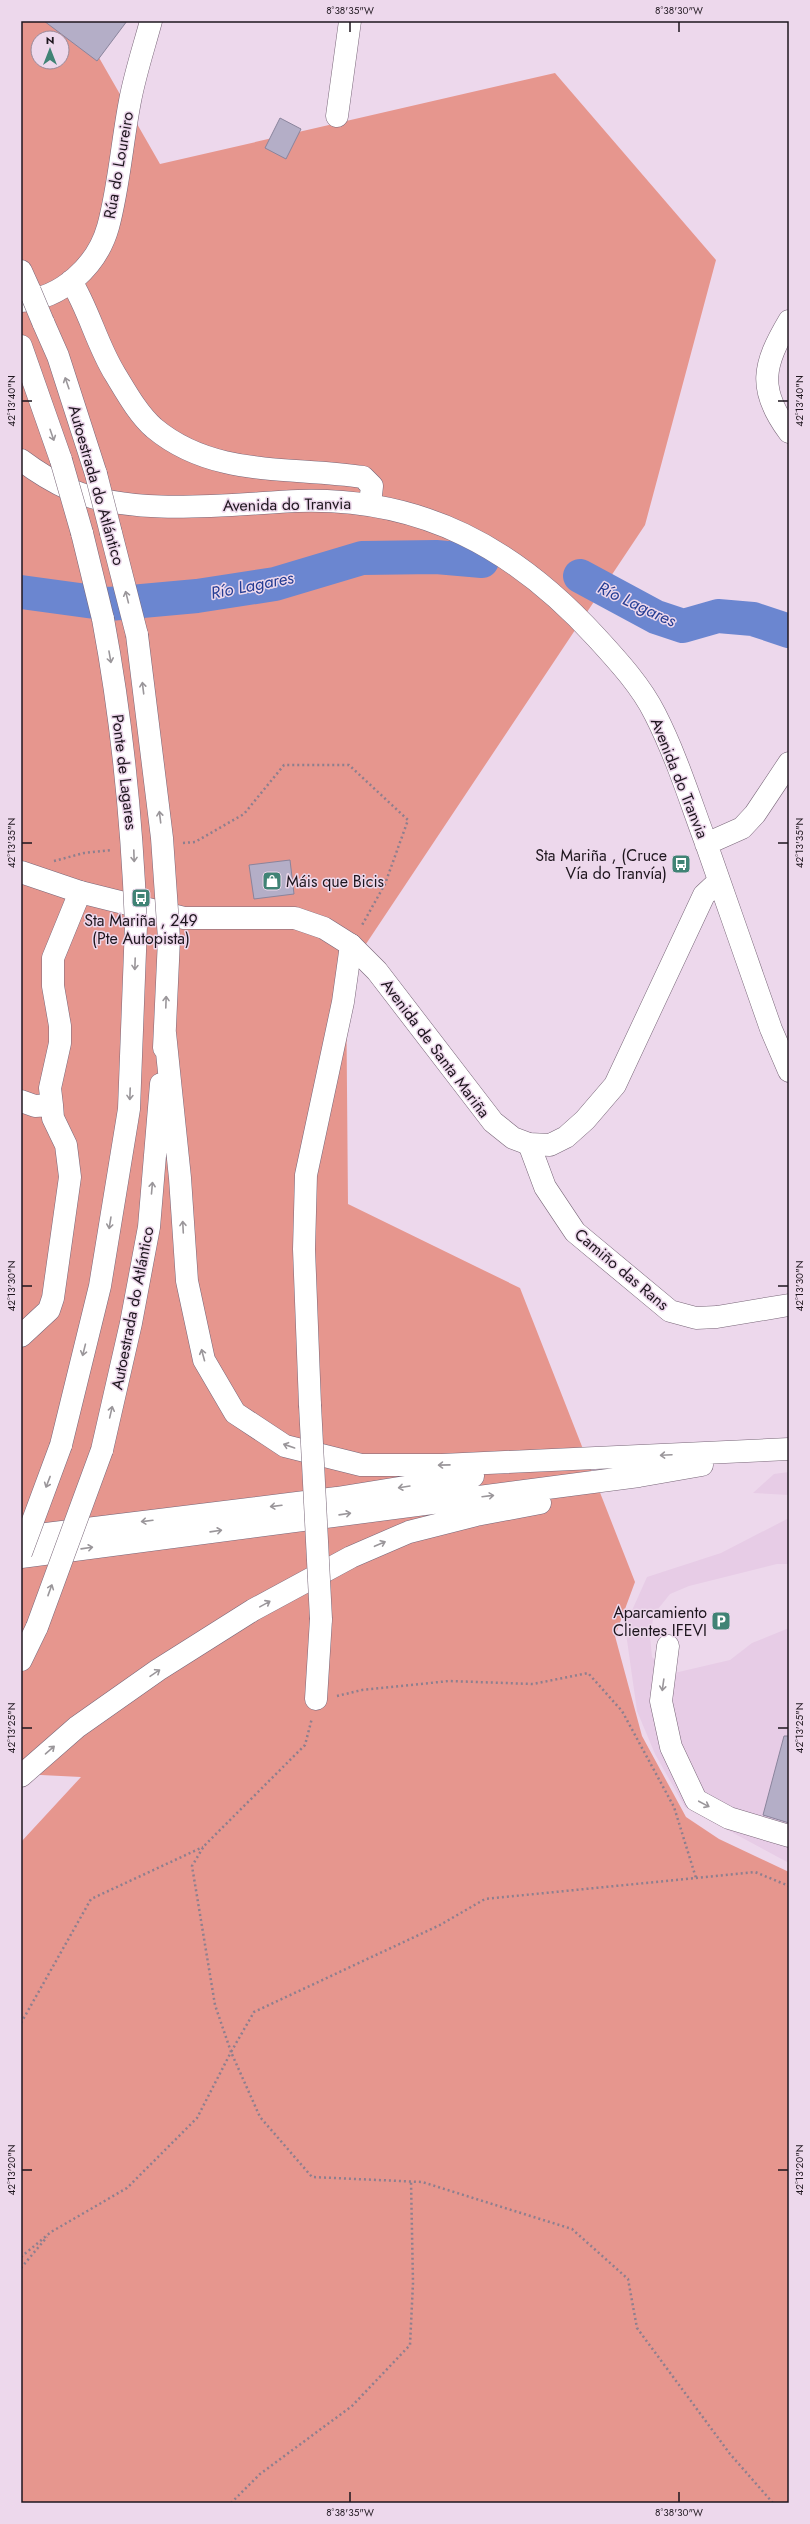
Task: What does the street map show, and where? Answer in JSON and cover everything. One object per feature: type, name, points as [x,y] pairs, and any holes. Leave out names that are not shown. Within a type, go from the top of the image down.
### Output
[{"type":"main road","name":"Rúa do Loureiro","points":[[64,287],[95,254],[108,228],[130,99],[151,21]]},
{"type":"main road","points":[[337,116],[350,21]]},
{"type":"main road","name":"Autoestrada do Atlántico","points":[[21,272],[25,296],[43,322],[58,356],[96,474],[137,635]]},
{"type":"main road","points":[[25,296],[36,300],[64,287],[114,373],[153,427],[178,445],[207,458],[238,466],[363,477],[372,486],[370,504]]},
{"type":"main road","points":[[789,321],[773,349],[767,374],[768,392],[775,413],[789,432]]},
{"type":"main road","name":"Autoestrada do Atlántico","points":[[21,346],[61,460],[103,619]]},
{"type":"main road","name":"Avenida do Tranvia","points":[[21,460],[46,478],[74,491],[142,507],[318,501],[370,504],[410,512],[468,535],[529,574],[574,613],[618,662],[654,712],[676,762],[771,1029],[789,1071]]},
{"type":"main road","name":"Ponte de Lagares","points":[[21,1553],[61,1445],[100,1286],[129,1109],[136,925],[133,832],[111,664],[103,619]]},
{"type":"main road","name":"Ponte de Lagares","points":[[137,635],[162,838],[169,939]]},
{"type":"main road","points":[[706,844],[742,828],[755,814],[789,762]]},
{"type":"main road","name":"Avenida de Santa Mariña","points":[[21,872],[80,892],[184,918],[295,918],[324,928],[351,945],[378,971],[493,1122],[513,1138],[529,1144],[550,1145],[566,1137],[585,1120],[615,1084],[704,895],[719,881]]},
{"type":"main road","points":[[21,1336],[49,1310],[53,1298],[69,1184],[69,1158],[66,1145],[53,1118],[50,1088],[60,1043],[60,1026],[53,986],[53,958],[80,892]]},
{"type":"main road","name":"Autoestrada do Atlántico","points":[[21,1660],[37,1627],[102,1450],[131,1323],[149,1227],[165,1033],[169,939]]},
{"type":"main road","points":[[316,1699],[321,1619],[304,1249],[306,1175],[343,1002],[351,945]]},
{"type":"main road","points":[[165,1033],[180,1178],[187,1281],[204,1360],[235,1413],[285,1446],[361,1465],[442,1465],[789,1449]]},
{"type":"main road","points":[[21,1101],[35,1106],[52,1105]]},
{"type":"main road","name":"Camiño das Rans","points":[[529,1144],[545,1187],[575,1232],[670,1311],[696,1318],[717,1317],[789,1305]]},
{"type":"main road","points":[[21,1557],[639,1476],[789,1449]]},
{"type":"main road","points":[[21,1537],[337,1498],[567,1460]]},
{"type":"main road","points":[[21,1776],[76,1727],[158,1670],[253,1610],[351,1557],[409,1532],[476,1515],[558,1500],[639,1476]]},
{"type":"main road","points":[[668,1646],[661,1701],[671,1747],[696,1800],[729,1818],[789,1836]]},
{"type":"path","points":[[179,844],[195,842],[244,814],[284,765],[349,765],[408,820],[385,884],[351,945]]},
{"type":"path","points":[[49,862],[84,853],[116,850]]},
{"type":"path","points":[[696,1878],[674,1807],[622,1712],[588,1673],[533,1684],[448,1681],[362,1690],[316,1699],[305,1745],[204,1846],[192,1866],[215,2005],[231,2052],[260,2117],[312,2177],[422,2182],[476,2197],[572,2228],[628,2278],[636,2328],[730,2454],[774,2503]]},
{"type":"path","points":[[21,2023],[91,1899],[204,1846]]},
{"type":"path","points":[[21,2257],[51,2232],[127,2188],[197,2118],[231,2052],[254,2012],[440,1925],[485,1899],[755,1872],[789,1886]]},
{"type":"path","points":[[231,2503],[260,2474],[352,2406],[410,2345],[413,2283],[411,2181]]},
{"type":"path","points":[[21,2268],[51,2232]]},
{"type":"shaded area","points":[[21,21],[78,21],[160,164],[555,73],[716,260],[645,525],[346,974],[348,1204],[520,1288],[635,1582],[615,1636],[642,1736],[686,1817],[719,1839],[789,1872],[789,2503],[21,2503],[21,1842],[81,1777],[21,1774]]},
{"type":"shaded area","points":[[789,1472],[789,1495],[753,1493],[774,1474]]},
{"type":"shaded area","points":[[789,1518],[789,1564],[777,1564],[689,1586],[670,1594],[654,1614],[650,1636],[652,1657],[670,1674],[730,1660],[752,1643],[789,1628],[789,1863],[685,1807],[655,1754],[637,1711],[625,1626],[647,1577],[721,1553]]},
{"type":"building","points":[[44,21],[127,21],[97,61],[70,41],[70,30],[56,30]]},
{"type":"building","points":[[280,118],[301,129],[286,159],[265,148]]},
{"type":"building","points":[[290,860],[294,894],[254,899],[249,865]]},
{"type":"building","points":[[784,1736],[789,1736],[789,1823],[763,1815]]},
{"type":"waterway","name":"Río Lagares","points":[[21,592],[109,604],[197,596],[275,584],[362,558],[436,557],[482,561]]},
{"type":"waterway","name":"Río Lagares","points":[[580,576],[656,617],[683,626],[718,616],[753,619],[789,631]]},
{"type":"place","name":"Sta Mariña , (Cruce Vía do Tranvía)","points":[[681,864]]},
{"type":"place","name":"Máis que Bicis","points":[[272,881]]},
{"type":"place","name":"Sta Mariña , 249 (Pte Autopista)","points":[[141,898]]},
{"type":"place","name":"Aparcamiento Clientes IFEVI","points":[[721,1621]]}]
